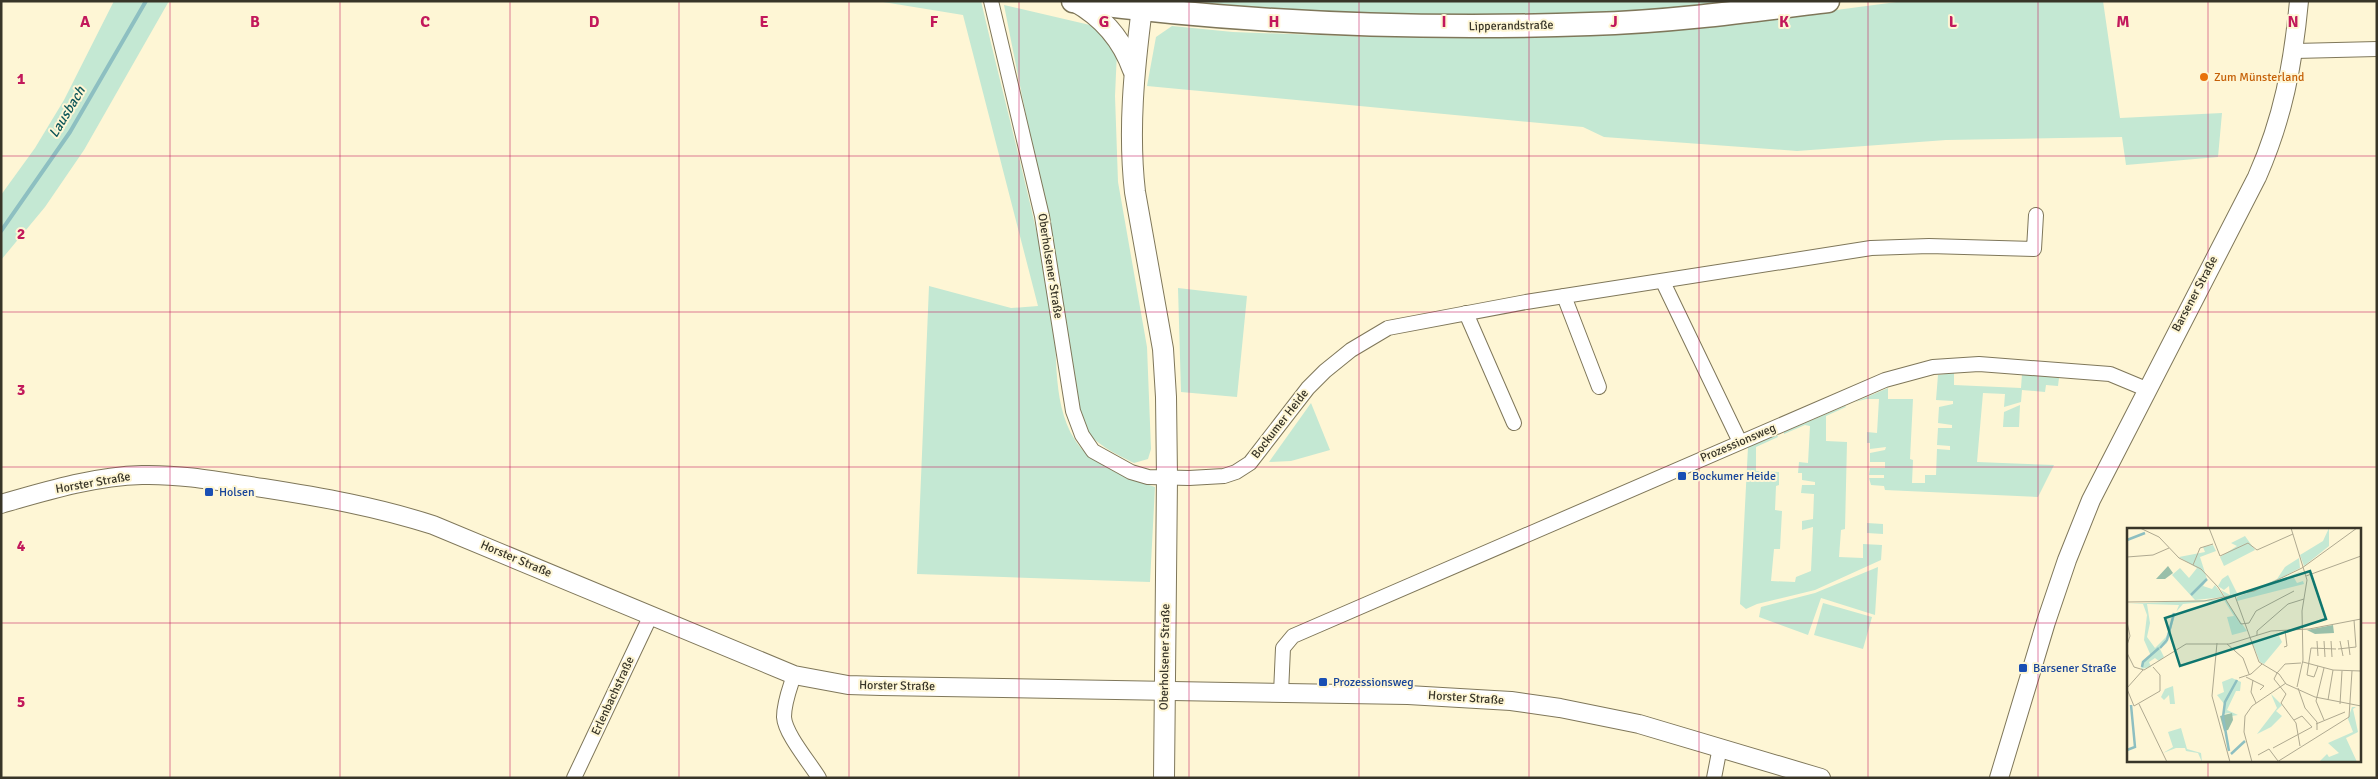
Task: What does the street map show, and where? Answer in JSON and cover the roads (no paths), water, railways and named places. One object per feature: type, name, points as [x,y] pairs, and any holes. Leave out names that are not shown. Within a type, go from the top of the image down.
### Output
[{"type":"main road","name":"Lipperandstraße","points":[[1073,1],[1292,22],[1453,27],[1592,24],[1738,13],[1828,1]]},
{"type":"main road","points":[[1073,1],[1088,9],[1111,29],[1129,58],[1134,72]]},
{"type":"main road","name":"Oberholsener Straße","points":[[1142,8],[1134,72],[1131,128],[1132,167],[1134,192],[1162,349],[1167,477],[1164,778]]},
{"type":"street","name":"Oberholsener Straße","points":[[990,1],[1042,216],[1073,411],[1082,435],[1094,451],[1131,472],[1148,477],[1167,477]]},
{"type":"street","name":"Barsener Straße","points":[[1999,778],[2067,560],[2091,500],[2260,169],[2280,119],[2294,51],[2299,1]]},
{"type":"street","points":[[2294,51],[2377,49]]},
{"type":"street","name":"Bockumer Heide","points":[[1167,477],[1206,478],[1236,472],[1250,463],[1314,382],[1351,350],[1388,328],[1564,296],[1871,248],[1930,246],[2034,250],[2036,215]]},
{"type":"street","points":[[1663,282],[1740,442]]},
{"type":"street","points":[[1564,296],[1600,387]]},
{"type":"street","points":[[1466,313],[1514,424]]},
{"type":"street","name":"Prozessionsweg","points":[[1281,693],[1283,648],[1294,636],[1885,380],[1933,367],[1979,364],[2099,373],[2120,377],[2146,390]]},
{"type":"street","name":"Horster Straße","points":[[1,504],[67,487],[142,475],[188,477],[371,507],[433,525],[794,675],[848,685],[1444,696],[1511,701],[1603,716],[1720,747],[1821,778]]},
{"type":"street","name":"Erlenbachstraße","points":[[574,778],[651,615]]},
{"type":"street","points":[[794,675],[786,699],[784,718],[787,729],[820,778]]},
{"type":"street","points":[[1714,778],[1720,747]]},
{"type":"waterway","name":"Lausbach","points":[[1,231],[70,132],[146,1]]},
{"type":"place","name":"Zum Münsterland","points":[[2204,77]]},
{"type":"place","name":"Bockumer Heide","points":[[1682,476]]},
{"type":"place","name":"Holsen","points":[[209,492]]},
{"type":"place","name":"Barsener Straße","points":[[2023,668]]},
{"type":"place","name":"Prozessionsweg","points":[[1323,682]]}]
